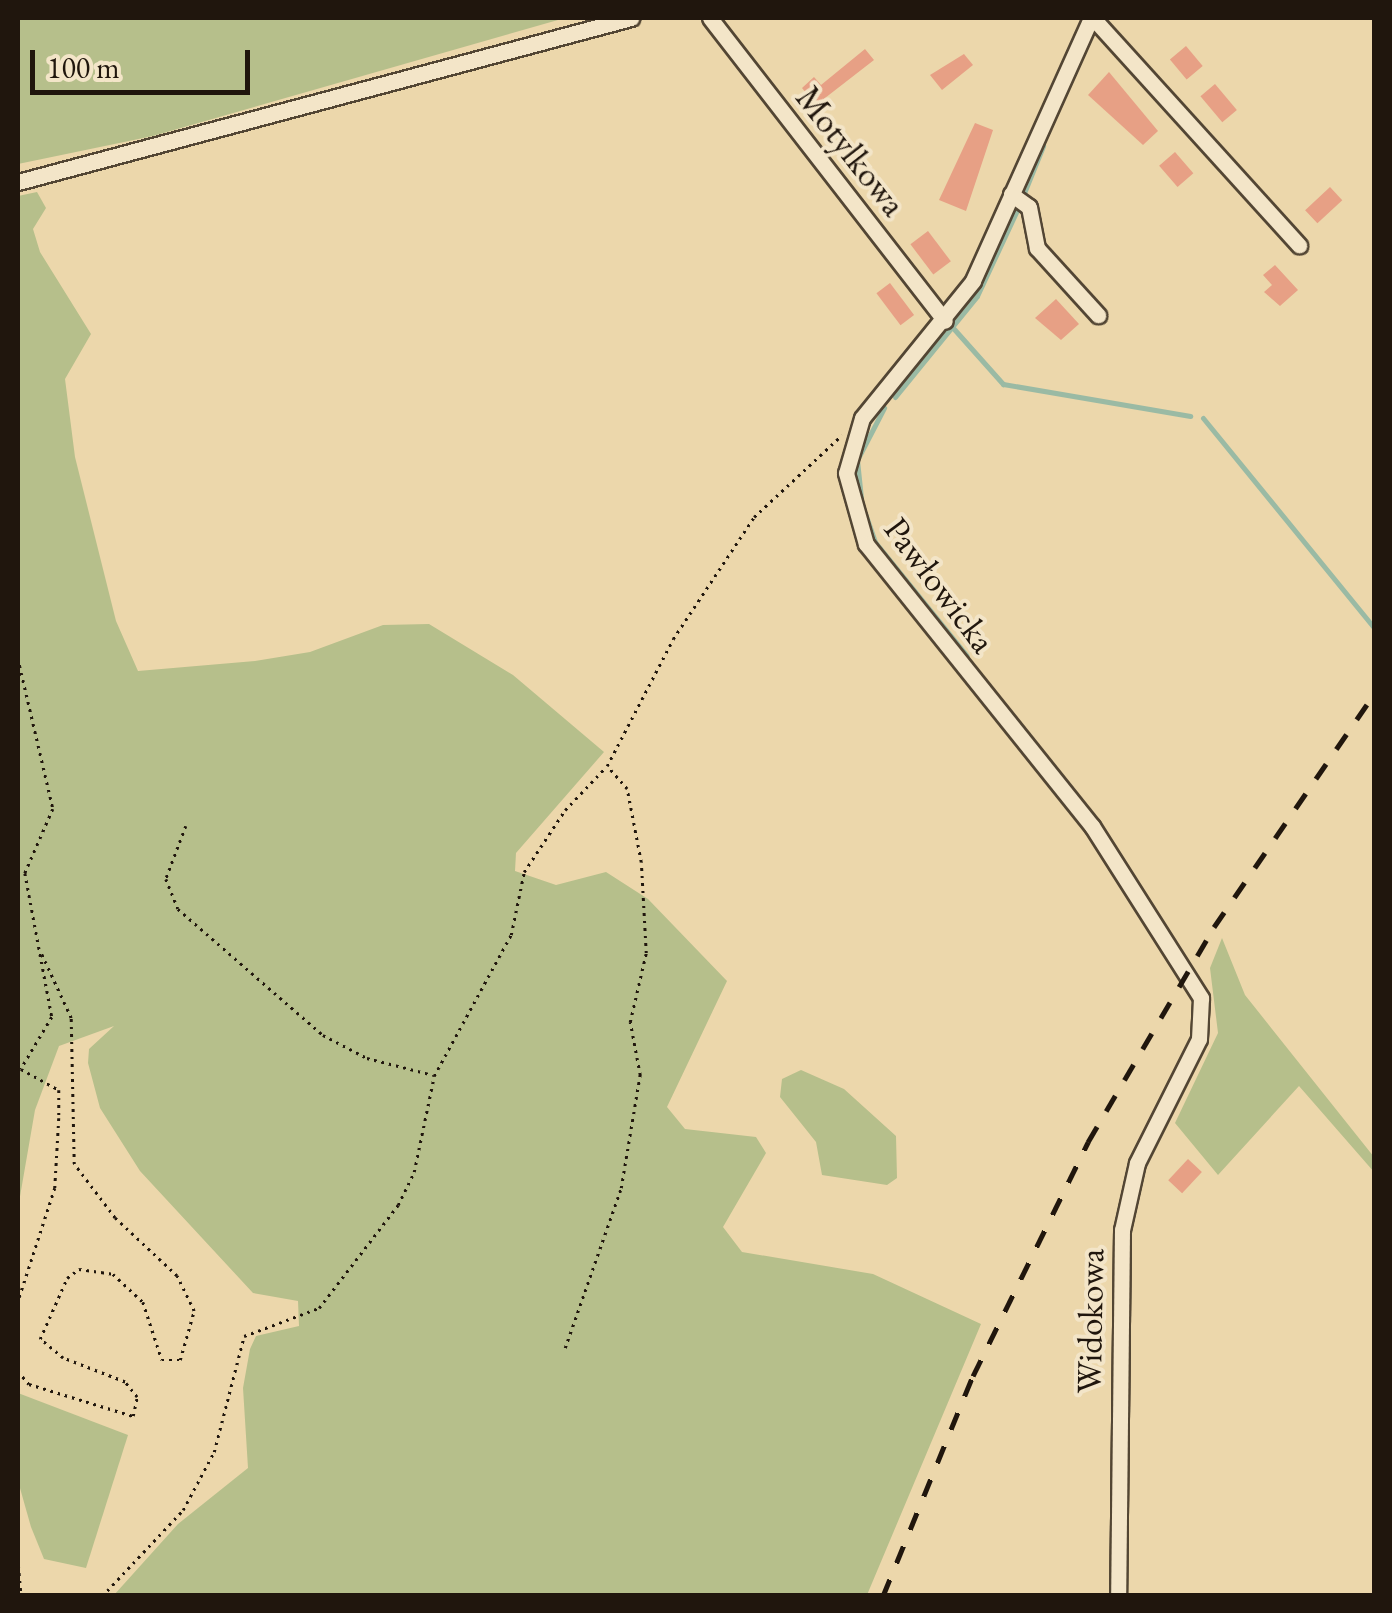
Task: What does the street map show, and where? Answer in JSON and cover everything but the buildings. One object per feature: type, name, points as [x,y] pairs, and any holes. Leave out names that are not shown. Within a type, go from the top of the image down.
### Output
[{"type":"street","points":[[18,182],[632,18]]},
{"type":"street","name":"Motylkowa","points":[[710,18],[946,321]]},
{"type":"street","points":[[1092,18],[1299,245]]},
{"type":"street","name":"Pawłowicka","points":[[1092,18],[973,281],[946,321],[872,404],[853,438],[846,487],[866,544],[1092,826],[1195,982],[1202,1018],[1189,1062]]},
{"type":"street","points":[[1011,194],[1028,207],[1037,248],[1098,315]]},
{"type":"street","name":"Widokowa","points":[[1118,1596],[1122,1230],[1137,1163],[1189,1062]]},
{"type":"path","points":[[102,1596],[183,1510],[214,1452],[244,1336],[319,1308],[398,1205],[414,1172],[434,1076],[511,935],[524,872],[565,810],[607,766],[674,639],[754,517],[831,439],[853,438]]},
{"type":"path","points":[[18,658],[52,784],[47,828],[25,873],[52,1017],[21,1070],[58,1090],[56,1171],[18,1302]]},
{"type":"path","points":[[565,1348],[620,1188],[640,1075],[630,1022],[646,952],[641,862],[627,789],[607,766]]},
{"type":"path","points":[[186,826],[168,890],[228,960],[350,1051],[434,1076]]},
{"type":"path","points":[[18,1370],[29,1384],[133,1416],[137,1397],[125,1382],[63,1358],[40,1339],[68,1278],[80,1269],[113,1274],[143,1302],[162,1360],[180,1360],[194,1311],[178,1276],[115,1218],[74,1164],[71,1018],[42,953]]},
{"type":"path","points":[[18,1558],[20,1596]]},
{"type":"green space","points":[[18,18],[565,18],[153,136],[18,164]]},
{"type":"green space","points":[[37,192],[46,208],[33,229],[40,252],[91,334],[65,379],[75,457],[116,621],[138,671],[255,661],[310,652],[383,625],[429,624],[513,675],[604,752],[516,853],[515,871],[556,885],[606,872],[648,899],[727,981],[667,1107],[685,1129],[756,1137],[766,1153],[723,1227],[742,1252],[873,1274],[981,1324],[867,1595],[114,1595],[178,1524],[248,1468],[243,1388],[250,1349],[256,1336],[299,1326],[298,1301],[253,1293],[140,1171],[100,1108],[88,1063],[89,1049],[114,1026],[59,1046],[35,1110],[18,1208],[18,196]]},
{"type":"green space","points":[[1222,938],[1245,995],[1374,1157],[1374,1172],[1299,1086],[1218,1175],[1175,1123],[1218,1033],[1210,968]]},
{"type":"green space","points":[[801,1070],[844,1089],[896,1136],[897,1178],[887,1185],[822,1175],[816,1142],[780,1097],[782,1079]]},
{"type":"green space","points":[[18,1393],[128,1435],[86,1568],[44,1559],[31,1527],[18,1481]]},
{"type":"waterway","points":[[1024,193],[1043,146]]},
{"type":"waterway","points":[[895,397],[977,296],[1018,208]]},
{"type":"waterway","points":[[954,329],[1003,384],[1190,416]]},
{"type":"waterway","points":[[861,498],[857,460],[884,408]]},
{"type":"waterway","points":[[1203,418],[1374,628]]},
{"type":"waterway","points":[[865,513],[875,542],[967,656]]},
{"type":"railway","points":[[883,1596],[973,1376],[1088,1142],[1214,927],[1374,694]]}]
